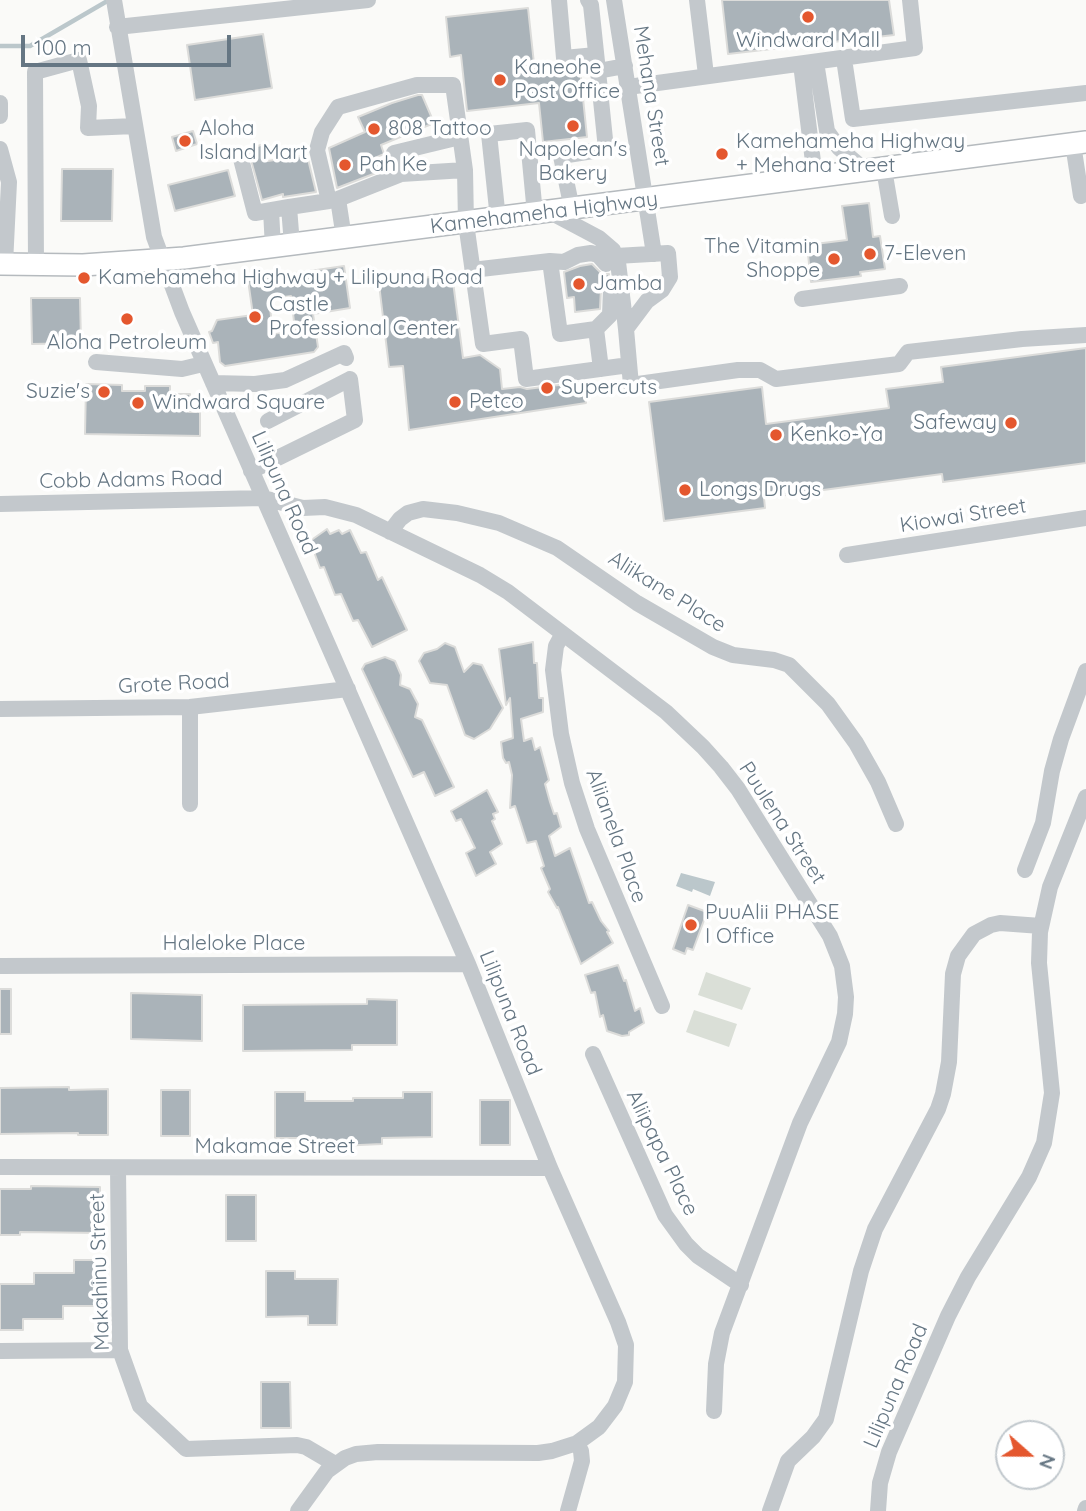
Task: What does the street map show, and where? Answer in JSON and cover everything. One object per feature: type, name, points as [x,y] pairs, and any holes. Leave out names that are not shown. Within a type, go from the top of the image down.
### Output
[{"type":"main road","name":"Kamehameha Highway","points":[[2,264],[83,265],[164,260],[1079,143]]},
{"type":"street","points":[[117,27],[368,0]]},
{"type":"street","points":[[559,0],[564,58],[625,66]]},
{"type":"street","points":[[572,209],[561,156],[606,149],[588,0]]},
{"type":"street","name":"Mehana Street","points":[[614,0],[654,254]]},
{"type":"street","points":[[697,0],[706,75]]},
{"type":"street","points":[[628,87],[706,75],[844,60],[915,48],[910,0]]},
{"type":"street","name":"Lilipuna Road","points":[[114,3],[154,237],[182,312],[468,964],[550,1168],[626,1345],[625,1382],[615,1406],[599,1427],[577,1443],[565,1448],[538,1452],[356,1454],[335,1464],[320,1479],[298,1511]]},
{"type":"street","points":[[36,264],[35,72],[79,60],[89,106],[88,136],[135,126]]},
{"type":"street","points":[[844,60],[853,120],[1086,93]]},
{"type":"street","points":[[808,63],[830,137],[839,148],[875,170],[892,216]]},
{"type":"street","points":[[808,63],[815,178]]},
{"type":"street","points":[[344,238],[317,150],[322,132],[338,107],[417,85],[453,85],[465,170],[466,223],[483,344],[521,339],[526,379],[629,365]]},
{"type":"street","points":[[0,103],[0,116]]},
{"type":"street","points":[[498,219],[489,134],[527,130],[542,213],[609,245],[612,309],[607,321],[596,329],[560,334],[550,261]]},
{"type":"street","points":[[401,174],[394,153],[460,137]]},
{"type":"street","points":[[1079,143],[1081,196]]},
{"type":"street","points":[[0,149],[9,182],[2,264]]},
{"type":"street","points":[[240,155],[255,213],[333,200],[401,174],[465,170]]},
{"type":"street","points":[[283,246],[289,207]]},
{"type":"street","points":[[271,210],[283,246]]},
{"type":"street","points":[[611,265],[668,253],[670,277],[662,290],[647,301],[626,329]]},
{"type":"street","points":[[472,270],[550,261],[564,262],[578,255],[598,255],[611,265],[626,329],[631,385],[738,370],[760,370],[776,379],[899,364],[908,352],[1022,339],[1086,335]]},
{"type":"street","points":[[802,299],[900,286]]},
{"type":"street","points":[[596,329],[601,369]]},
{"type":"street","points":[[213,383],[285,380],[344,353],[346,358]]},
{"type":"street","points":[[96,362],[182,369],[204,364]]},
{"type":"street","points":[[251,471],[355,420],[350,379],[268,421]]},
{"type":"street","points":[[244,383],[257,392],[260,399]]},
{"type":"street","name":"Cobb Adams Road","points":[[0,504],[263,498]]},
{"type":"street","name":"Puulena Street","points":[[263,498],[303,508],[325,507],[346,512],[487,579],[666,712],[721,767],[738,789],[830,936],[842,966],[846,998],[839,1042],[800,1123],[719,1348],[714,1411]]},
{"type":"street","name":"Aliikane Place","points":[[390,532],[400,519],[423,509],[457,513],[499,523],[557,548],[637,603],[713,647],[733,655],[774,660],[789,665],[828,704],[856,743],[878,782],[896,824]]},
{"type":"street","name":"Kiowai Street","points":[[847,555],[1086,518]]},
{"type":"street","name":"Aliianela Place","points":[[562,635],[556,646],[553,670],[561,734],[572,783],[587,830],[662,1006]]},
{"type":"street","points":[[1025,870],[1043,823],[1061,739],[1086,671]]},
{"type":"street","name":"Grote Road","points":[[0,709],[190,707],[348,689]]},
{"type":"street","points":[[190,707],[190,804]]},
{"type":"street","name":"Lilipuna Road","points":[[878,1511],[880,1483],[887,1460],[948,1316],[968,1277],[1029,1177],[1044,1143],[1052,1093],[1039,963],[1041,926],[1050,887],[1086,797]]},
{"type":"street","points":[[770,1511],[788,1461],[813,1437],[826,1419],[861,1271],[872,1240],[884,1210],[938,1109],[949,1062],[953,974],[958,956],[974,934],[991,925],[1000,923],[1041,926]]},
{"type":"street","name":"Haleloke Place","points":[[0,967],[468,964]]},
{"type":"street","name":"Aliipapa Place","points":[[593,1054],[665,1215],[698,1256],[741,1285]]},
{"type":"street","name":"Makamae Street","points":[[0,1167],[550,1168]]},
{"type":"street","name":"Makahinu Street","points":[[118,1168],[120,1350],[140,1406],[186,1449],[297,1445],[306,1447],[335,1464]]},
{"type":"street","points":[[0,1351],[120,1350]]},
{"type":"street","points":[[568,1511],[582,1461],[577,1443]]},
{"type":"shaded area","points":[[681,873],[715,882],[710,896],[676,886]]},
{"type":"shaded area","points":[[706,972],[751,988],[742,1010],[698,995]]},
{"type":"shaded area","points":[[694,1010],[737,1024],[729,1047],[686,1032]]},
{"type":"building","name":"Windward Mall","points":[[722,0],[889,0],[894,35],[728,54]]},
{"type":"building","name":"Kaneohe Post Office","points":[[528,8],[535,73],[580,69],[587,137],[543,142],[539,103],[467,111],[461,55],[450,57],[446,17]]},
{"type":"building","points":[[263,34],[272,88],[195,100],[187,45]]},
{"type":"building","points":[[422,95],[434,123],[381,145],[384,154],[375,158],[381,171],[337,188],[329,148],[365,132],[358,117]]},
{"type":"building","name":"Aloha Island Mart","points":[[193,131],[197,144],[176,151],[172,137]]},
{"type":"building","points":[[264,144],[268,161],[307,155],[316,192],[283,197],[283,194],[262,200],[248,149]]},
{"type":"building","points":[[62,169],[113,169],[112,221],[61,221]]},
{"type":"building","points":[[228,170],[235,196],[175,211],[168,185]]},
{"type":"building","points":[[869,203],[873,237],[880,236],[885,269],[860,272],[861,276],[811,282],[807,245],[847,240],[842,206]]},
{"type":"building","points":[[592,264],[602,274],[609,274],[601,288],[600,309],[575,312],[574,297],[567,298],[564,272]]},
{"type":"building","name":"Castle Professional Center","points":[[344,266],[350,308],[313,314],[318,347],[314,352],[225,366],[220,362],[218,342],[213,343],[209,332],[217,320],[253,315],[248,280]],"holes":[[[291,296],[295,330],[273,334],[269,299]]]},
{"type":"building","points":[[452,274],[463,358],[480,355],[500,369],[502,389],[527,389],[583,382],[586,403],[409,430],[403,366],[389,367],[379,284]]},
{"type":"building","points":[[31,298],[80,298],[81,343],[32,344]]},
{"type":"building","points":[[1086,348],[1086,463],[943,482],[942,474],[764,498],[765,508],[664,521],[649,402],[762,387],[766,424],[889,408],[886,389],[943,382],[941,367]]},
{"type":"building","name":"Windward Square","points":[[86,384],[122,385],[122,391],[145,391],[145,386],[170,386],[170,394],[190,394],[189,412],[200,412],[200,436],[85,434]]},
{"type":"building","points":[[327,529],[330,534],[339,530],[342,534],[350,530],[361,553],[366,552],[378,580],[382,577],[407,630],[372,647],[358,620],[353,621],[341,594],[335,595],[324,567],[320,568],[310,541]]},
{"type":"building","points":[[533,642],[543,712],[521,719],[524,741],[532,738],[535,750],[540,747],[549,780],[545,784],[561,827],[549,836],[555,856],[570,848],[589,903],[592,902],[613,943],[581,964],[558,907],[548,892],[550,889],[541,868],[544,866],[536,841],[527,843],[515,806],[510,808],[512,775],[509,762],[506,763],[503,758],[501,742],[513,738],[510,698],[506,705],[499,649]]},
{"type":"building","points":[[445,643],[455,647],[464,672],[473,663],[482,665],[503,708],[490,729],[474,739],[465,735],[447,685],[430,683],[419,661],[424,653]]},
{"type":"building","points":[[385,657],[395,661],[401,675],[400,685],[410,689],[418,704],[415,717],[422,720],[454,787],[435,796],[424,772],[413,777],[362,669],[365,664]]},
{"type":"building","points":[[487,790],[498,812],[493,814],[495,819],[492,821],[502,844],[490,852],[496,864],[476,876],[466,853],[475,848],[461,819],[456,821],[451,811]]},
{"type":"building","name":"PuuAlii PHASE I Office","points":[[688,905],[707,912],[693,950],[687,948],[685,954],[673,949]]},
{"type":"building","points":[[618,965],[624,981],[626,980],[635,1011],[640,1008],[644,1023],[629,1032],[629,1035],[622,1036],[607,1031],[603,1015],[600,1017],[595,992],[591,993],[585,975]]},
{"type":"building","points":[[0,989],[11,989],[11,1034],[0,1034]]},
{"type":"building","points":[[131,993],[202,995],[202,1041],[131,1039]]},
{"type":"building","points":[[367,999],[397,1000],[397,1045],[352,1045],[352,1050],[243,1051],[243,1005],[367,1004]]},
{"type":"building","points":[[69,1087],[69,1090],[108,1089],[108,1135],[0,1134],[0,1088]]},
{"type":"building","points":[[161,1090],[190,1090],[190,1136],[161,1136]]},
{"type":"building","points":[[275,1092],[305,1092],[305,1101],[353,1101],[353,1098],[403,1098],[403,1092],[432,1092],[432,1137],[382,1138],[382,1144],[316,1147],[316,1138],[275,1138]]},
{"type":"building","points":[[480,1100],[510,1100],[510,1145],[480,1145]]},
{"type":"building","points":[[31,1186],[100,1187],[100,1233],[20,1232],[20,1235],[0,1235],[0,1189],[31,1189]]},
{"type":"building","points":[[226,1195],[256,1195],[256,1241],[226,1241]]},
{"type":"building","points":[[74,1260],[103,1260],[103,1306],[63,1306],[63,1319],[23,1319],[23,1330],[0,1330],[0,1284],[34,1284],[34,1273],[74,1273]]},
{"type":"building","points":[[266,1271],[295,1271],[295,1279],[338,1279],[337,1325],[308,1325],[308,1316],[266,1317]]},
{"type":"building","points":[[261,1382],[290,1382],[291,1428],[261,1428]]},
{"type":"waterway","points":[[0,46],[30,46],[109,0]]},
{"type":"place","name":"Windward Mall","points":[[808,17]]},
{"type":"place","name":"Kaneohe Post Office","points":[[500,80]]},
{"type":"place","name":"Napolean's Bakery","points":[[573,126]]},
{"type":"place","name":"808 Tattoo","points":[[374,129]]},
{"type":"place","name":"Aloha Island Mart","points":[[185,141]]},
{"type":"place","name":"Kamehameha Highway + Mehana Street","points":[[722,154]]},
{"type":"place","name":"Pah Ke","points":[[345,165]]},
{"type":"place","name":"7-Eleven","points":[[870,254]]},
{"type":"place","name":"The Vitamin Shoppe","points":[[834,259]]},
{"type":"place","name":"Kamehameha Highway + Lilipuna Road","points":[[84,278]]},
{"type":"place","name":"Jamba","points":[[579,284]]},
{"type":"place","name":"Castle Professional Center","points":[[255,317]]},
{"type":"place","name":"Aloha Petroleum","points":[[127,319]]},
{"type":"place","name":"Supercuts","points":[[547,388]]},
{"type":"place","name":"Suzie's","points":[[104,392]]},
{"type":"place","name":"Petco","points":[[455,402]]},
{"type":"place","name":"Windward Square","points":[[138,403]]},
{"type":"place","name":"Safeway","points":[[1011,423]]},
{"type":"place","name":"Kenko-Ya","points":[[776,435]]},
{"type":"place","name":"Longs Drugs","points":[[685,490]]},
{"type":"place","name":"PuuAlii PHASE I Office","points":[[691,925]]}]
